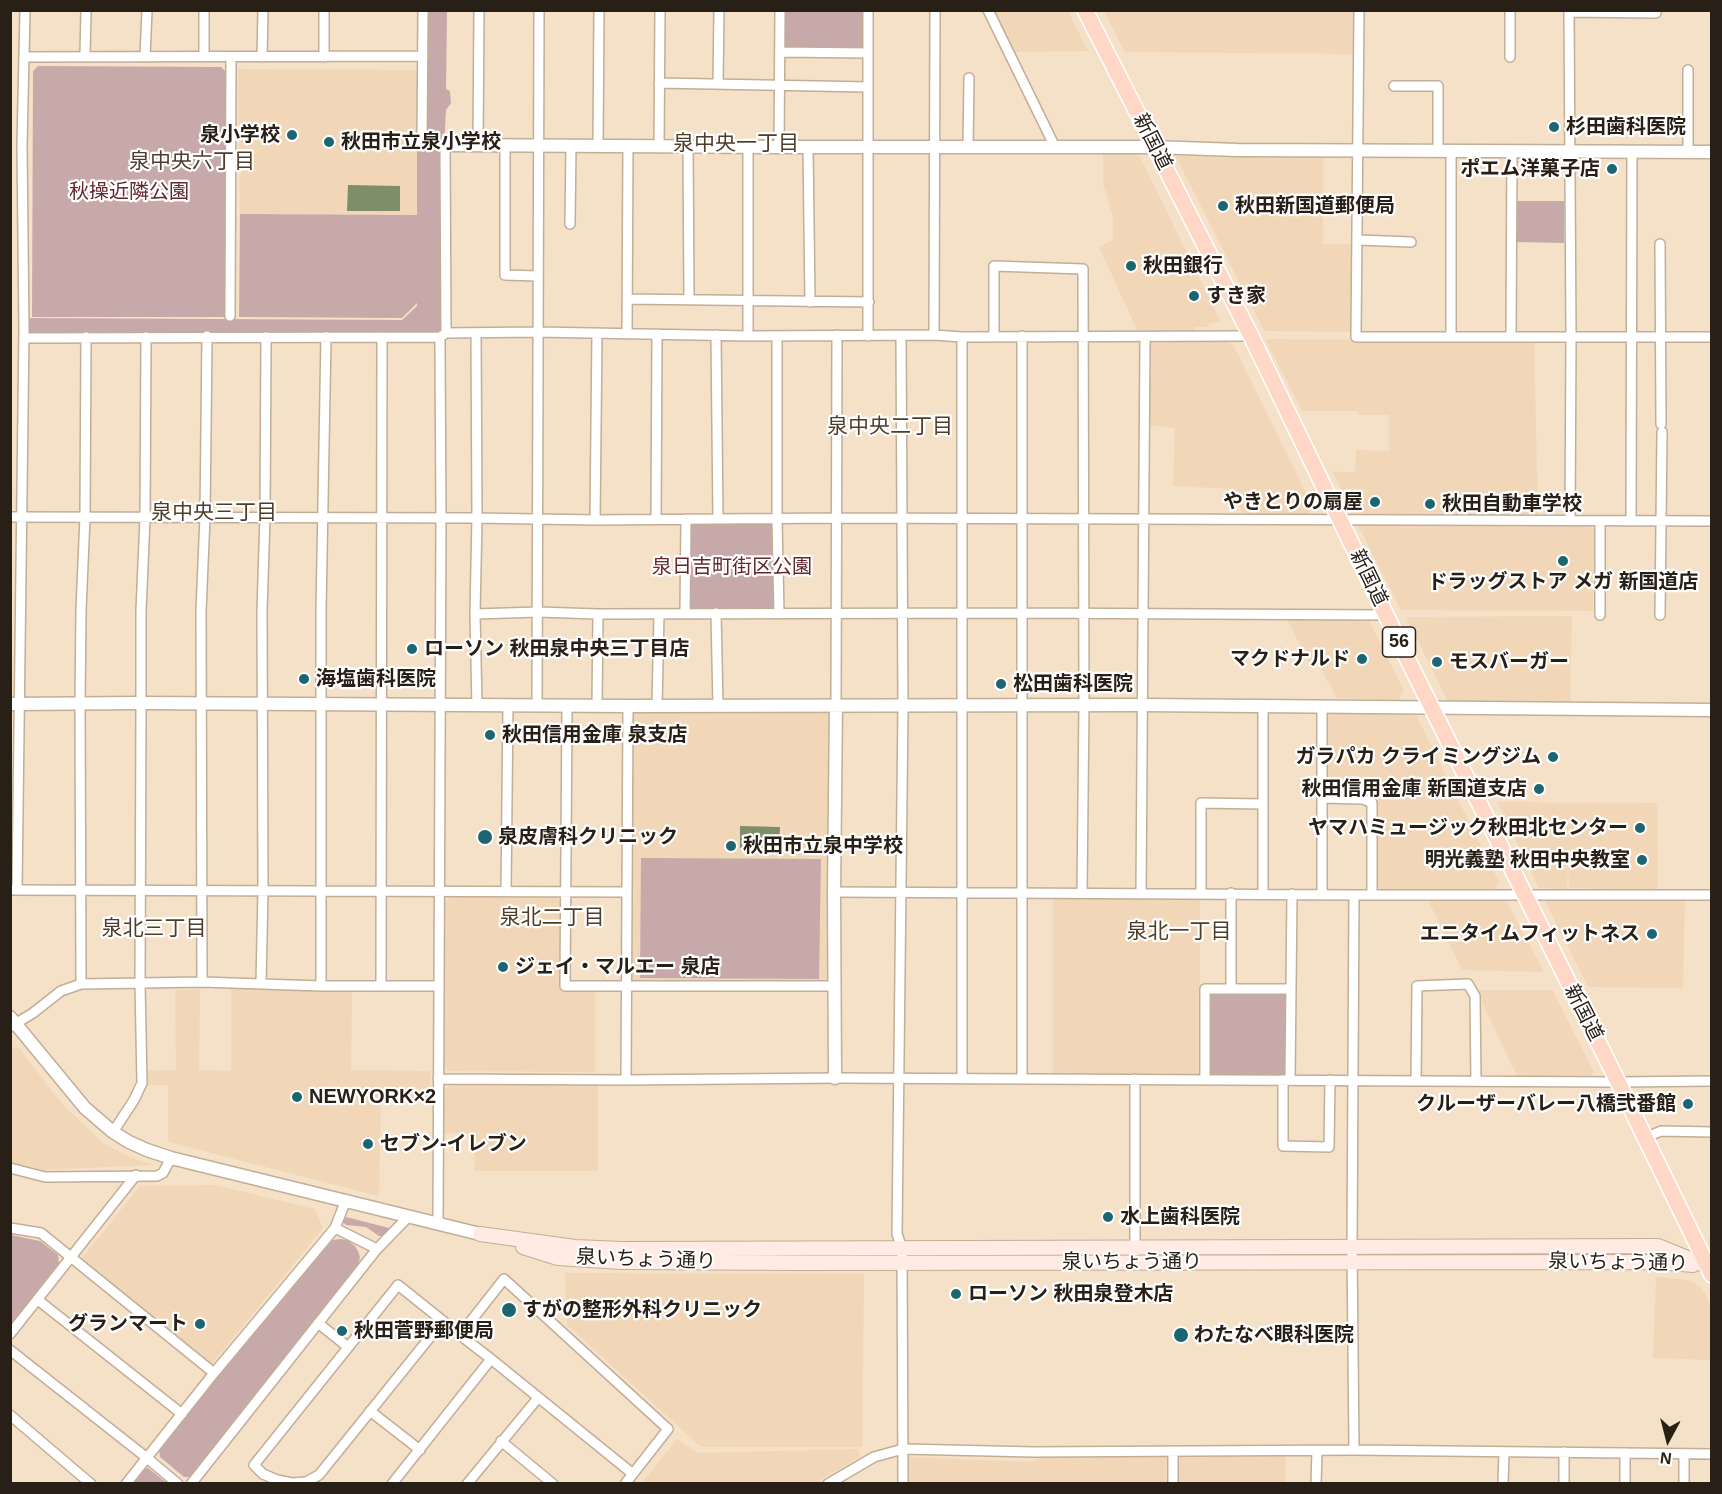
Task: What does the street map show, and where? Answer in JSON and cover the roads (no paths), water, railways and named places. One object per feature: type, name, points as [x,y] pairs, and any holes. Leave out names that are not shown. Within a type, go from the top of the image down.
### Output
[{"type":"main road","name":"新国道","points":[[1086,10],[1251,336],[1386,615],[1710,1269]]},
{"type":"main road","name":"泉いちょう通り","points":[[480,1234],[575,1247],[1134,1262],[1657,1262],[1710,1269]]},
{"type":"main road","name":"泉いちょう通り","points":[[903,1255],[1135,1248],[1658,1246],[1710,1269]]},
{"type":"street","points":[[25,10],[25,57],[17,145],[24,338],[15,704],[14,890],[627,892]]},
{"type":"street","points":[[85,56],[86,10]]},
{"type":"street","points":[[146,57],[147,10]]},
{"type":"street","points":[[204,10],[204,57]]},
{"type":"street","points":[[262,57],[263,10]]},
{"type":"street","points":[[324,10],[324,57]]},
{"type":"street","points":[[423,10],[422,144],[1712,152]]},
{"type":"street","points":[[478,145],[479,10]]},
{"type":"street","points":[[537,705],[539,10]]},
{"type":"street","points":[[598,145],[599,10]]},
{"type":"street","points":[[659,146],[660,10]]},
{"type":"street","points":[[718,10],[718,84]]},
{"type":"street","points":[[779,147],[780,10]]},
{"type":"street","points":[[867,10],[868,336]]},
{"type":"street","points":[[934,335],[935,10]]},
{"type":"street","points":[[988,10],[1055,147]]},
{"type":"street","points":[[1359,10],[1356,337],[1712,338]]},
{"type":"street","points":[[1509,10],[1509,57]]},
{"type":"street","points":[[1570,521],[1569,11],[1656,13]]},
{"type":"street","points":[[780,52],[868,53]]},
{"type":"street","points":[[25,57],[423,56]]},
{"type":"street","points":[[230,316],[231,57]]},
{"type":"street","points":[[1688,70],[1688,152]]},
{"type":"street","points":[[968,147],[969,78]]},
{"type":"street","points":[[659,83],[868,87]]},
{"type":"street","points":[[1394,86],[1438,86],[1438,151]]},
{"type":"street","points":[[438,1224],[441,518],[446,145]]},
{"type":"street","points":[[505,145],[505,275],[537,276]]},
{"type":"street","points":[[570,224],[571,145]]},
{"type":"street","points":[[627,333],[628,146]]},
{"type":"street","points":[[688,146],[689,299]]},
{"type":"street","points":[[808,146],[810,302]]},
{"type":"street","points":[[748,147],[748,336]]},
{"type":"street","points":[[1451,337],[1452,151]]},
{"type":"street","points":[[1511,337],[1512,151]]},
{"type":"street","points":[[1631,521],[1632,151]]},
{"type":"street","points":[[1358,240],[1411,242]]},
{"type":"street","points":[[1660,244],[1660,615]]},
{"type":"street","points":[[994,337],[994,266],[1083,269],[1082,893]]},
{"type":"street","points":[[628,300],[869,302]]},
{"type":"street","points":[[24,338],[382,337],[537,332],[748,336],[934,335],[962,338],[1251,336]]},
{"type":"street","points":[[476,333],[477,705]]},
{"type":"street","points":[[595,520],[597,333]]},
{"type":"street","points":[[656,519],[657,334]]},
{"type":"street","points":[[716,335],[717,519]]},
{"type":"street","points":[[835,1078],[837,335]]},
{"type":"street","points":[[202,982],[200,704],[207,336]]},
{"type":"street","points":[[777,336],[779,613]]},
{"type":"street","points":[[901,336],[903,706],[897,1234],[903,1255],[903,1484]]},
{"type":"street","points":[[1022,336],[1022,1079]]},
{"type":"street","points":[[81,984],[80,704],[86,337]]},
{"type":"street","points":[[261,984],[262,611],[266,337]]},
{"type":"street","points":[[321,986],[321,611],[326,337]]},
{"type":"street","points":[[381,985],[382,337]]},
{"type":"street","points":[[113,1132],[142,1083],[141,611],[145,518],[146,338]]},
{"type":"street","points":[[962,338],[962,1078]]},
{"type":"street","points":[[1141,894],[1145,338]]},
{"type":"street","points":[[10,517],[1712,521]]},
{"type":"street","points":[[685,613],[686,519]]},
{"type":"street","points":[[1600,521],[1600,615]]},
{"type":"street","points":[[475,614],[537,612],[1386,615]]},
{"type":"street","points":[[716,613],[718,706]]},
{"type":"street","points":[[597,706],[598,614]]},
{"type":"street","points":[[657,706],[659,614]]},
{"type":"street","points":[[15,704],[1432,706],[1712,710]]},
{"type":"street","points":[[506,891],[508,706]]},
{"type":"street","points":[[567,706],[565,986],[834,986]]},
{"type":"street","points":[[627,1080],[628,706]]},
{"type":"street","points":[[1263,706],[1263,893]]},
{"type":"street","points":[[1322,706],[1322,894]]},
{"type":"street","points":[[1322,798],[1363,799],[1372,803],[1372,895]]},
{"type":"street","points":[[1201,893],[1201,803],[1262,804]]},
{"type":"street","points":[[834,891],[1712,895]]},
{"type":"street","points":[[1231,893],[1231,989]]},
{"type":"street","points":[[1292,894],[1291,989],[1283,1146],[1329,1147],[1330,1080]]},
{"type":"street","points":[[1354,895],[1352,1247],[1354,1450]]},
{"type":"street","points":[[12,1023],[33,1013],[61,991],[81,984],[202,982],[321,986],[438,986]]},
{"type":"street","points":[[1416,1080],[1417,986],[1468,984],[1475,996],[1476,1081]]},
{"type":"street","points":[[1205,1079],[1205,989],[1291,989]]},
{"type":"street","name":"泉いちょう通り","points":[[12,1023],[85,1108],[113,1132],[129,1142],[171,1158],[480,1234]]},
{"type":"street","points":[[438,1078],[1712,1081]]},
{"type":"street","points":[[1134,1262],[1135,1079]]},
{"type":"street","points":[[1645,1138],[1661,1131],[1712,1132]]},
{"type":"street","points":[[10,1168],[45,1177],[157,1176],[163,1173],[171,1158]]},
{"type":"street","points":[[10,1334],[136,1175]]},
{"type":"street","points":[[126,1484],[214,1373],[335,1228],[346,1200]]},
{"type":"street","points":[[191,1484],[377,1249],[408,1217]]},
{"type":"street","points":[[10,1228],[41,1233],[214,1373]]},
{"type":"street","points":[[335,1228],[377,1249]]},
{"type":"street","points":[[460,1335],[504,1279],[668,1429],[625,1484]]},
{"type":"street","points":[[443,1321],[319,1475],[306,1482],[292,1483],[263,1474],[254,1466],[398,1285],[491,1359],[633,1474]]},
{"type":"street","points":[[39,1300],[182,1414]]},
{"type":"street","points":[[318,1323],[348,1347]]},
{"type":"street","points":[[10,1350],[178,1484]]},
{"type":"street","points":[[392,1484],[491,1359]]},
{"type":"street","points":[[467,1484],[538,1398]]},
{"type":"street","points":[[370,1411],[420,1450]]},
{"type":"street","points":[[10,1415],[91,1484]]},
{"type":"street","points":[[501,1441],[553,1484]]},
{"type":"street","points":[[828,1484],[874,1457],[903,1449],[1034,1452],[1354,1450],[1712,1454]]},
{"type":"street","points":[[1316,1484],[1317,1450]]},
{"type":"street","points":[[1173,1451],[1173,1484]]},
{"type":"street","points":[[1503,1484],[1504,1452]]},
{"type":"street","points":[[1564,1452],[1564,1484]]},
{"type":"street","points":[[1625,1453],[1625,1484]]},
{"type":"street","points":[[1684,1454],[1684,1484]]},
{"type":"place","name":"杉田歯科医院","points":[[1554,127]]},
{"type":"place","name":"泉小学校","points":[[292,135]]},
{"type":"place","name":"秋田市立泉小学校","points":[[329,142]]},
{"type":"place","name":"ポエム洋菓子店","points":[[1612,169]]},
{"type":"place","name":"秋田新国道郵便局","points":[[1223,206]]},
{"type":"place","name":"秋田銀行","points":[[1131,266]]},
{"type":"place","name":"すき家","points":[[1194,296]]},
{"type":"place","name":"やきとりの扇屋","points":[[1375,502]]},
{"type":"place","name":"秋田自動車学校","points":[[1430,504]]},
{"type":"place","name":"ドラッグストア メガ 新国道店","points":[[1563,561]]},
{"type":"place","name":"ローソン 秋田泉中央三丁目店","points":[[412,649]]},
{"type":"place","name":"マクドナルド","points":[[1362,659]]},
{"type":"place","name":"モスバーガー","points":[[1437,662]]},
{"type":"place","name":"海塩歯科医院","points":[[304,679]]},
{"type":"place","name":"松田歯科医院","points":[[1001,684]]},
{"type":"place","name":"秋田信用金庫 泉支店","points":[[490,735]]},
{"type":"place","name":"ガラパカ クライミングジム","points":[[1553,757]]},
{"type":"place","name":"秋田信用金庫 新国道支店","points":[[1539,789]]},
{"type":"place","name":"ヤマハミュージック秋田北センター","points":[[1640,828]]},
{"type":"place","name":"泉皮膚科クリニック","points":[[485,837]]},
{"type":"place","name":"秋田市立泉中学校","points":[[731,846]]},
{"type":"place","name":"明光義塾 秋田中央教室","points":[[1642,860]]},
{"type":"place","name":"エニタイムフィットネス","points":[[1652,934]]},
{"type":"place","name":"ジェイ・マルエー 泉店","points":[[503,967]]},
{"type":"place","name":"NEWYORK×2","points":[[297,1097]]},
{"type":"place","name":"クルーザーバレー八橋弐番館","points":[[1688,1104]]},
{"type":"place","name":"セブン-イレブン","points":[[368,1144]]},
{"type":"place","name":"水上歯科医院","points":[[1108,1217]]},
{"type":"place","name":"ローソン 秋田泉登木店","points":[[956,1294]]},
{"type":"place","name":"すがの整形外科クリニック","points":[[509,1310]]},
{"type":"place","name":"グランマート","points":[[200,1324]]},
{"type":"place","name":"秋田菅野郵便局","points":[[342,1331]]},
{"type":"place","name":"わたなべ眼科医院","points":[[1181,1335]]},
{"type":"district","name":"泉中央一丁目","points":[[736,144]]},
{"type":"district","name":"泉中央六丁目","points":[[192,162]]},
{"type":"district","name":"泉中央二丁目","points":[[890,427]]},
{"type":"district","name":"泉中央三丁目","points":[[214,513]]},
{"type":"district","name":"泉北二丁目","points":[[552,918]]},
{"type":"district","name":"泉北三丁目","points":[[154,929]]},
{"type":"district","name":"泉北一丁目","points":[[1179,932]]},
{"type":"park label","name":"秋操近隣公園","points":[[129,192]]},
{"type":"park label","name":"泉日吉町街区公園","points":[[732,567]]}]
